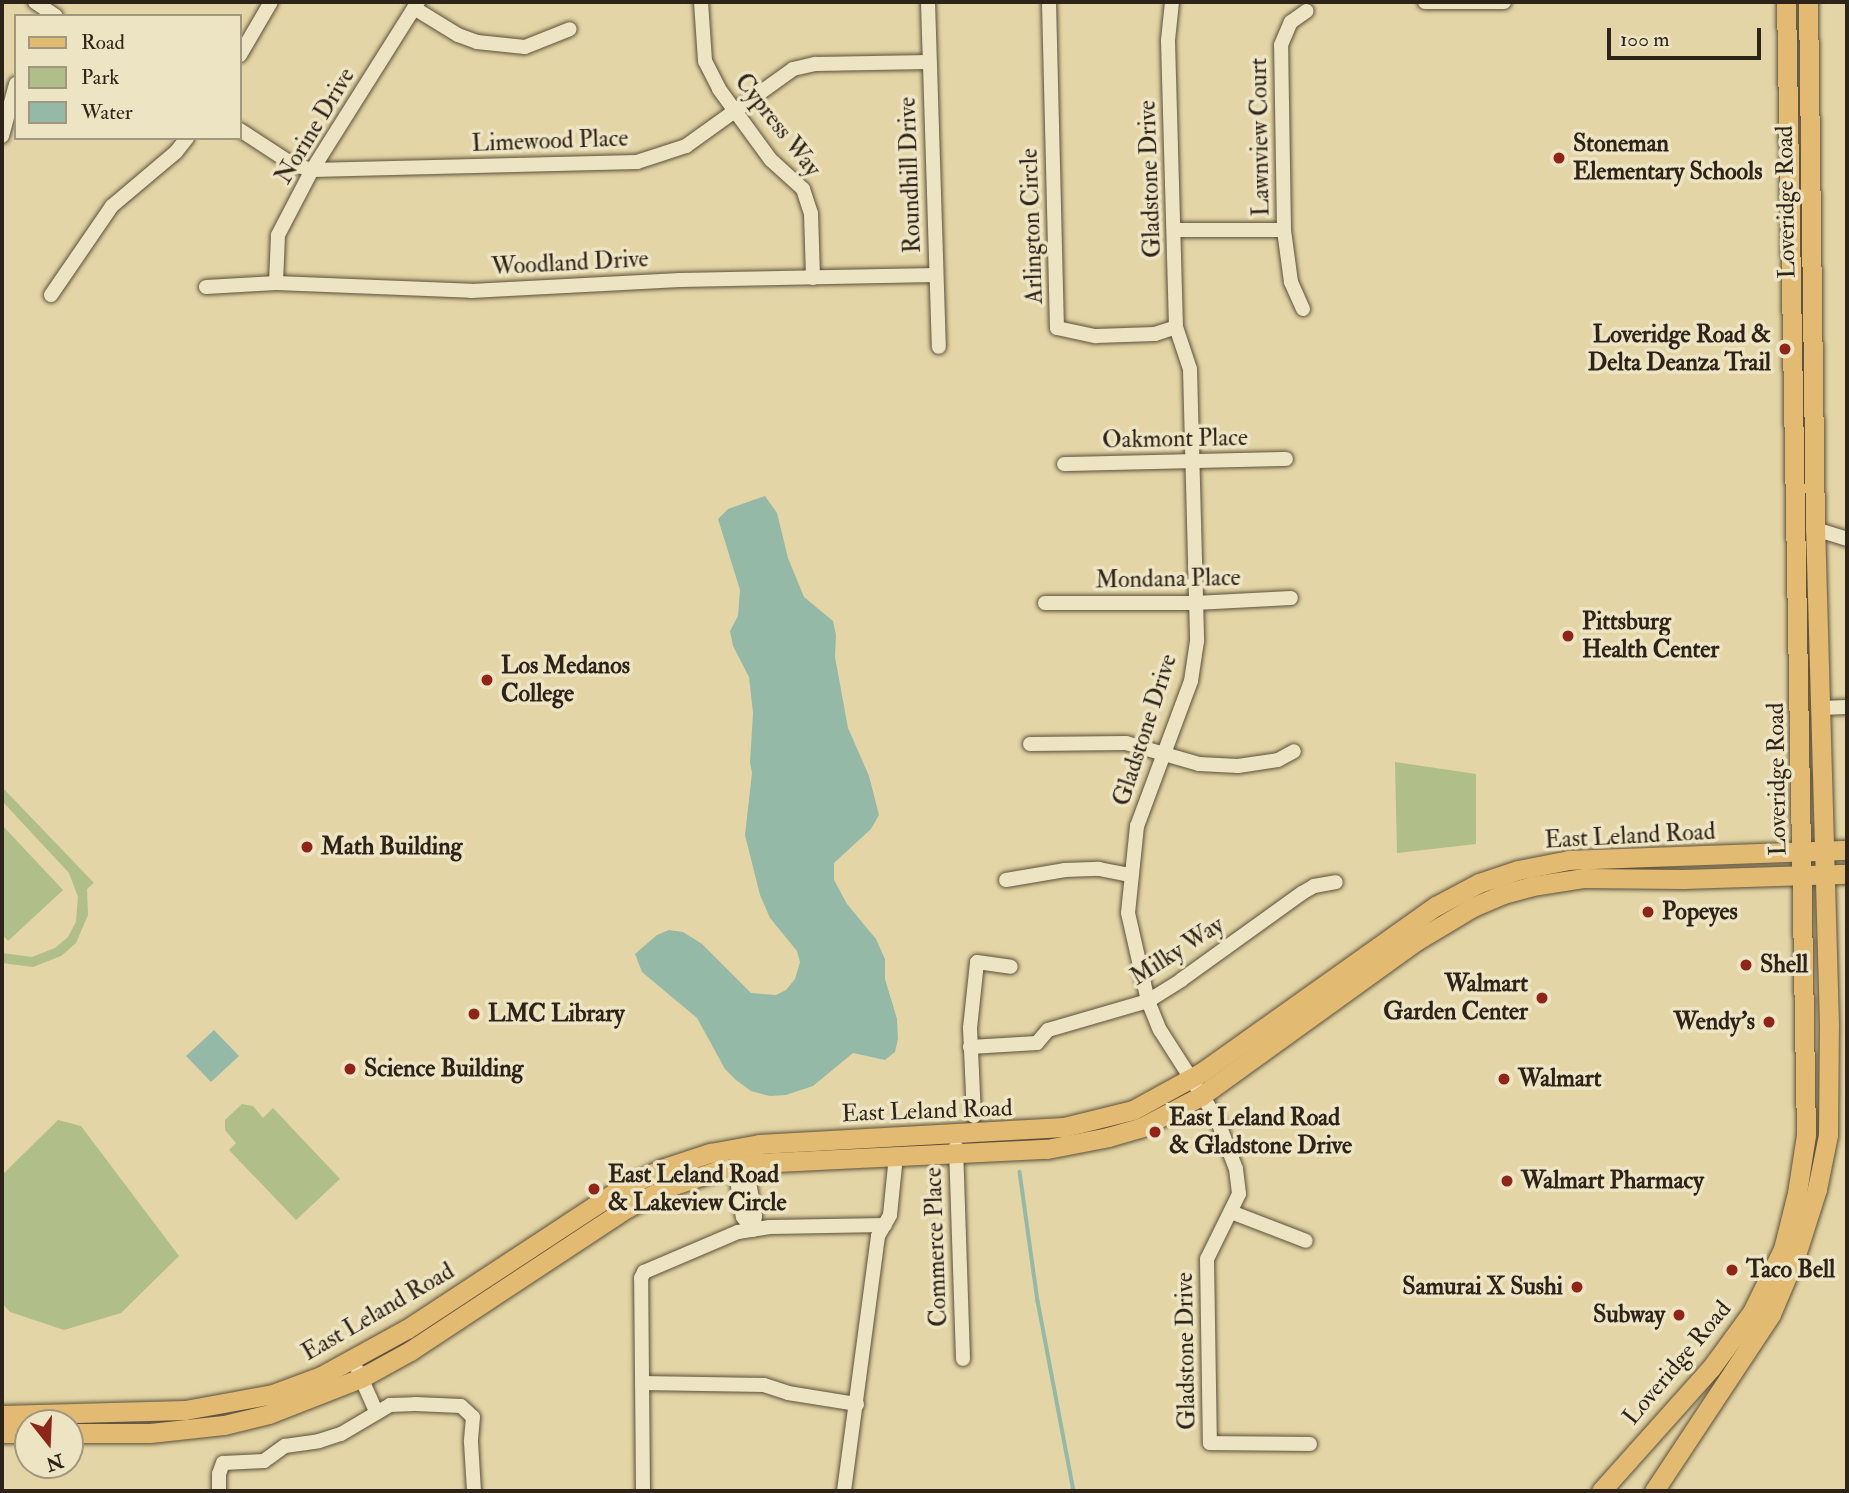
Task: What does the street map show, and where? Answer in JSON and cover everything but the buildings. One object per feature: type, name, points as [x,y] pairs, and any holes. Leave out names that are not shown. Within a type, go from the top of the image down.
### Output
[{"type":"main road","name":"Loveridge Road","points":[[1601,1491],[1717,1361],[1752,1312],[1783,1249],[1797,1193],[1807,1135],[1786,2]]},
{"type":"main road","name":"Loveridge Road","points":[[1654,1491],[1771,1314],[1797,1255],[1817,1189],[1828,1135],[1830,1100],[1815,529],[1808,2]]},
{"type":"main road","points":[[1794,383],[1814,391]]},
{"type":"main road","name":"East Leland Road","points":[[2,1415],[185,1410],[273,1394],[321,1376],[407,1329],[614,1192],[662,1169],[738,1157],[810,1140],[955,1135],[1064,1127],[1104,1118],[1158,1098],[1190,1079],[1430,910],[1464,890],[1501,875],[1569,860],[1847,850]]},
{"type":"main road","name":"East Leland Road","points":[[84,1433],[150,1433],[224,1425],[280,1410],[361,1378],[410,1351],[627,1208],[738,1157],[756,1163],[1047,1149],[1108,1137],[1161,1118],[1202,1096],[1416,941],[1473,907],[1503,894],[1545,883],[1584,878],[1668,880],[1847,874]]},
{"type":"street","points":[[35,2],[53,14]]},
{"type":"street","points":[[242,51],[270,2]]},
{"type":"street","name":"Cypress Way","points":[[701,2],[705,61],[719,89],[771,160],[803,189],[811,213],[813,278]]},
{"type":"street","name":"Roundhill Drive","points":[[928,2],[939,347]]},
{"type":"street","name":"Arlington Circle","points":[[1049,2],[1057,328],[1096,336],[1155,334],[1176,327]]},
{"type":"street","name":"Gladstone Drive","points":[[1172,2],[1168,41],[1176,327],[1190,369],[1197,641],[1191,681],[1137,826],[1128,913],[1147,1001],[1160,1030],[1217,1119],[1236,1169],[1238,1194],[1207,1259],[1210,1443],[1310,1444]]},
{"type":"street","points":[[1426,2],[1504,2]]},
{"type":"street","points":[[416,5],[458,35],[477,42],[526,47],[570,29]]},
{"type":"street","name":"Norine Drive","points":[[276,283],[278,235],[312,170],[416,5]]},
{"type":"street","name":"Lawnview Court","points":[[1303,309],[1291,282],[1284,230],[1280,45],[1291,22],[1307,11]]},
{"type":"street","name":"Limewood Place","points":[[242,131],[292,163],[312,170],[637,162],[686,146],[793,69],[929,62]]},
{"type":"street","points":[[2,136],[6,98]]},
{"type":"street","points":[[51,295],[112,206],[176,152],[185,140]]},
{"type":"street","points":[[1175,230],[1284,230]]},
{"type":"street","name":"Woodland Drive","points":[[206,287],[276,283],[471,291],[680,280],[936,275]]},
{"type":"street","name":"Oakmont Place","points":[[1064,464],[1286,459]]},
{"type":"street","points":[[1815,529],[1847,539]]},
{"type":"street","name":"Mondana Place","points":[[1045,603],[1195,603],[1291,598]]},
{"type":"street","points":[[1821,708],[1847,707]]},
{"type":"street","points":[[1030,744],[1126,743],[1199,764],[1238,766],[1278,760],[1294,751]]},
{"type":"street","points":[[1006,880],[1065,870],[1099,869],[1130,875]]},
{"type":"street","name":"Milky Way","points":[[970,1047],[1037,1043],[1048,1030],[1147,1001],[1181,980],[1302,893],[1314,886],[1336,882]]},
{"type":"street","points":[[974,1116],[970,1047],[977,962],[1011,967]]},
{"type":"street","name":"Commerce Place","points":[[955,1135],[963,1359]]},
{"type":"street","points":[[844,1491],[878,1236],[890,1216],[897,1156]]},
{"type":"street","points":[[738,1157],[737,1180],[743,1217],[752,1230]]},
{"type":"street","points":[[1231,1212],[1306,1241]]},
{"type":"street","points":[[643,1491],[641,1278],[644,1272],[738,1233],[752,1230],[885,1225]]},
{"type":"street","points":[[353,1360],[376,1411]]},
{"type":"street","points":[[642,1384],[764,1385],[788,1393],[857,1404]]},
{"type":"street","points":[[219,1491],[219,1474],[223,1463],[264,1461],[285,1446],[319,1441],[341,1434],[390,1405],[415,1404],[468,1409],[474,1417],[471,1442],[474,1491]]},
{"type":"green space","points":[[1395,762],[1476,774],[1476,844],[1397,853]]},
{"type":"green space","points":[[2,787],[94,883],[87,889],[88,915],[76,943],[61,956],[33,967],[2,963],[2,953],[32,957],[55,948],[68,937],[76,922],[78,897],[69,873],[2,801]]},
{"type":"green space","points":[[2,825],[63,890],[8,941],[2,934]]},
{"type":"green space","points":[[242,1104],[253,1106],[263,1118],[273,1108],[340,1179],[296,1220],[229,1150],[236,1143],[225,1130],[225,1120]]},
{"type":"green space","points":[[58,1120],[81,1126],[179,1256],[121,1313],[64,1330],[10,1312],[2,1303],[2,1175]]},
{"type":"water","points":[[765,496],[777,513],[788,558],[804,597],[833,621],[836,635],[835,657],[848,728],[869,776],[879,815],[871,829],[834,863],[834,880],[847,904],[876,939],[885,959],[885,979],[897,1019],[898,1039],[895,1052],[885,1060],[853,1053],[813,1086],[786,1095],[770,1096],[751,1091],[725,1069],[697,1018],[642,972],[635,954],[657,935],[669,930],[683,932],[702,944],[751,993],[776,995],[786,990],[795,979],[800,962],[797,951],[770,918],[760,895],[745,835],[752,773],[750,762],[753,713],[749,677],[733,646],[730,631],[738,616],[740,590],[718,519],[728,509]]},
{"type":"water","points":[[214,1030],[239,1056],[211,1082],[186,1056]]},
{"type":"waterway","points":[[1020,1172],[1038,1301],[1074,1491]]},
{"type":"place","name":"Stoneman Elementary Schools","points":[[1559,158]]},
{"type":"place","name":"Loveridge Road & Delta Deanza Trail","points":[[1785,349]]},
{"type":"place","name":"Pittsburg Health Center","points":[[1568,636]]},
{"type":"place","name":"Los Medanos College","points":[[487,680]]},
{"type":"place","name":"Math Building","points":[[307,847]]},
{"type":"place","name":"Popeyes","points":[[1648,912]]},
{"type":"place","name":"Shell","points":[[1746,965]]},
{"type":"place","name":"Walmart Garden Center","points":[[1542,998]]},
{"type":"place","name":"LMC Library","points":[[474,1014]]},
{"type":"place","name":"Wendy's","points":[[1769,1022]]},
{"type":"place","name":"Science Building","points":[[350,1069]]},
{"type":"place","name":"Walmart","points":[[1504,1079]]},
{"type":"place","name":"East Leland Road & Gladstone Drive","points":[[1155,1132]]},
{"type":"place","name":"Walmart Pharmacy","points":[[1507,1181]]},
{"type":"place","name":"East Leland Road & Lakeview Circle","points":[[594,1189]]},
{"type":"place","name":"Taco Bell","points":[[1732,1270]]},
{"type":"place","name":"Samurai X Sushi","points":[[1577,1287]]},
{"type":"place","name":"Subway","points":[[1679,1315]]}]
